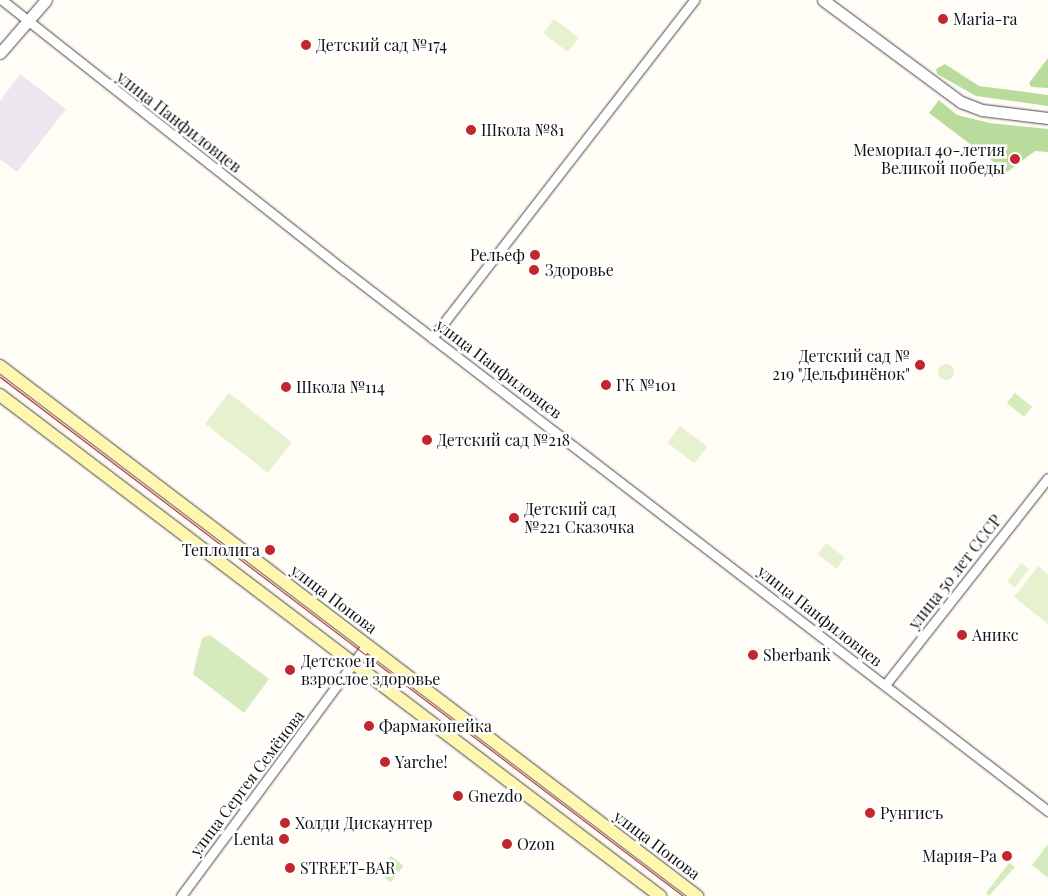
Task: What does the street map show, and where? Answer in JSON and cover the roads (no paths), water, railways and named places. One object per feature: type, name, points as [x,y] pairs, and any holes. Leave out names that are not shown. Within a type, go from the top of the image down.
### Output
[{"type":"main road","name":"улица Попова","points":[[0,366],[696,896]]},
{"type":"main road","points":[[0,395],[660,896]]},
{"type":"street","name":"улица Панфиловцев","points":[[2,0],[432,338],[1048,811]]},
{"type":"street","points":[[0,52],[29,22],[46,0]]},
{"type":"street","points":[[432,338],[694,0]]},
{"type":"street","points":[[823,0],[961,102],[982,110],[1048,118]]},
{"type":"street","name":"улица 50 лет СССР","points":[[885,685],[1048,478]]},
{"type":"street","name":"улица Сергея Семёнова","points":[[181,896],[367,645]]},
{"type":"tram line","points":[[0,377],[683,896]]},
{"type":"place","name":"Maria-ra","points":[[943,19]]},
{"type":"place","name":"Детский сад №174","points":[[306,45]]},
{"type":"place","name":"Школа №81","points":[[471,130]]},
{"type":"place","name":"Мемориал 40-летия Великой победы","points":[[1015,159]]},
{"type":"place","name":"Рельеф","points":[[535,255]]},
{"type":"place","name":"Здоровье","points":[[534,270]]},
{"type":"place","name":"Детский сад № 219 \"Дельфинёнок\"","points":[[920,365]]},
{"type":"place","name":"ГК №101","points":[[606,385]]},
{"type":"place","name":"Школа №114","points":[[286,387]]},
{"type":"place","name":"Детский сад №218","points":[[427,440]]},
{"type":"place","name":"Детский сад №221 Сказочка","points":[[514,518]]},
{"type":"place","name":"Теплолига","points":[[270,550]]},
{"type":"place","name":"Аникс","points":[[962,635]]},
{"type":"place","name":"Sberbank","points":[[753,655]]},
{"type":"place","name":"Детское и взрослое здоровье","points":[[290,670]]},
{"type":"place","name":"Фармакопейка","points":[[369,726]]},
{"type":"place","name":"Yarche!","points":[[385,762]]},
{"type":"place","name":"Gnezdo","points":[[458,796]]},
{"type":"place","name":"Рунгисъ","points":[[870,813]]},
{"type":"place","name":"Холди Дискаунтер","points":[[285,823]]},
{"type":"place","name":"Lenta","points":[[284,839]]},
{"type":"place","name":"Ozon","points":[[507,844]]},
{"type":"place","name":"Мария-Ра","points":[[1007,856]]},
{"type":"place","name":"STREET-BAR","points":[[290,868]]}]
